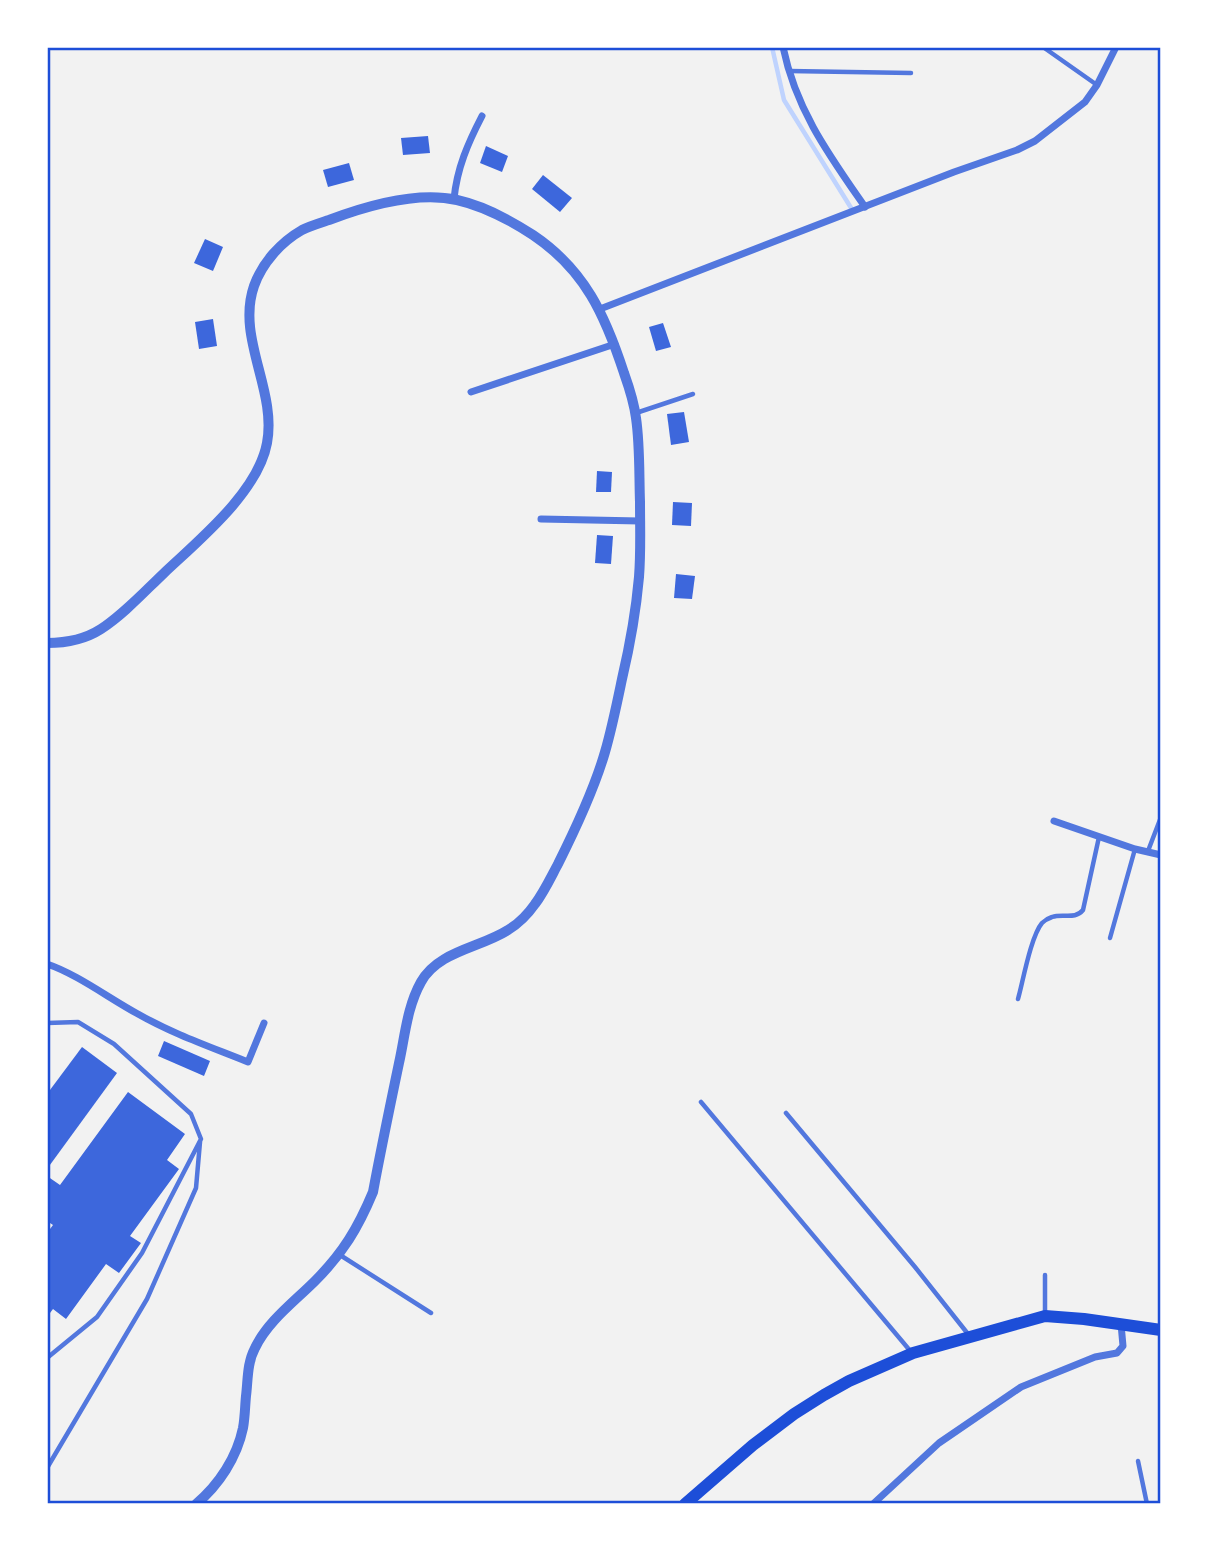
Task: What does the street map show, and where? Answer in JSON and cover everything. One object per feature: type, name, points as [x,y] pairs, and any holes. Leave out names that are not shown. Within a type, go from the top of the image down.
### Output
[{"type":"main road","points":[[685,1504],[753,1445],[804,1408],[849,1381],[913,1353],[1045,1316],[1161,1330]]},
{"type":"street","points":[[783,47],[788,71],[811,126],[865,206]]},
{"type":"street","points":[[600,309],[1035,141],[1085,102],[1097,85],[1116,47]]},
{"type":"street","points":[[454,199],[458,170],[482,116]]},
{"type":"street","points":[[47,643],[72,642],[100,630],[132,604],[231,509],[257,470],[267,446],[268,426],[267,407],[253,343],[250,299],[262,269],[274,253],[303,230],[359,209],[427,197],[454,199],[512,221],[538,239],[572,269],[600,309],[615,344],[636,413],[640,521],[640,570],[636,611],[605,754],[570,840],[549,881],[527,914],[508,930],[446,958],[432,967],[422,979],[407,1017],[373,1192],[352,1237],[339,1255],[269,1326],[253,1351],[244,1426],[238,1446],[219,1479],[196,1504]]},
{"type":"street","points":[[471,393],[615,344]]},
{"type":"street","points":[[541,519],[640,521]]},
{"type":"street","points":[[1054,821],[1135,849],[1161,855]]},
{"type":"street","points":[[47,964],[176,1034],[248,1062],[264,1023]]},
{"type":"street","points":[[873,1504],[939,1443],[1021,1387],[1095,1357],[1117,1353],[1123,1346],[1121,1324]]},
{"type":"lane","points":[[1043,47],[1097,85]]},
{"type":"lane","points":[[788,71],[911,73]]},
{"type":"lane","points":[[636,413],[693,394]]},
{"type":"lane","points":[[1148,851],[1161,817]]},
{"type":"lane","points":[[1018,999],[1035,936],[1042,923],[1053,916],[1076,916],[1083,910],[1099,836]]},
{"type":"lane","points":[[1110,938],[1135,849]]},
{"type":"lane","points":[[47,1023],[78,1022],[114,1044],[191,1114],[201,1139],[196,1188],[147,1299],[47,1468]]},
{"type":"lane","points":[[701,1102],[913,1353]]},
{"type":"lane","points":[[786,1113],[971,1338]]},
{"type":"lane","points":[[47,1358],[97,1317],[142,1253],[201,1139]]},
{"type":"lane","points":[[339,1255],[431,1313]]},
{"type":"lane","points":[[1045,1275],[1045,1316]]},
{"type":"lane","points":[[1138,1461],[1147,1504]]},
{"type":"building","points":[[428,136],[430,153],[403,155],[401,138]]},
{"type":"building","points":[[486,146],[508,156],[502,172],[480,163]]},
{"type":"building","points":[[349,163],[354,180],[328,187],[323,170]]},
{"type":"building","points":[[543,175],[572,198],[560,212],[532,189]]},
{"type":"building","points":[[205,239],[223,247],[213,271],[194,263]]},
{"type":"building","points":[[213,319],[217,346],[199,349],[195,322]]},
{"type":"building","points":[[663,323],[671,347],[656,351],[649,327]]},
{"type":"building","points":[[684,412],[689,442],[671,445],[667,414]]},
{"type":"building","points":[[597,471],[612,472],[611,492],[596,492]]},
{"type":"building","points":[[673,502],[692,503],[691,526],[672,525]]},
{"type":"building","points":[[597,535],[613,536],[611,564],[595,563]]},
{"type":"building","points":[[676,574],[695,576],[692,599],[674,598]]},
{"type":"building","points":[[164,1041],[210,1061],[204,1076],[158,1056]]},
{"type":"building","points":[[82,1047],[117,1073],[47,1169],[47,1094]]},
{"type":"building","points":[[128,1092],[185,1134],[167,1160],[179,1169],[130,1236],[141,1243],[119,1273],[106,1264],[66,1319],[53,1309],[47,1317],[47,1233],[53,1225],[47,1221],[47,1176],[60,1185]]},
{"type":"waterway","points":[[772,47],[784,100],[853,211]]}]
